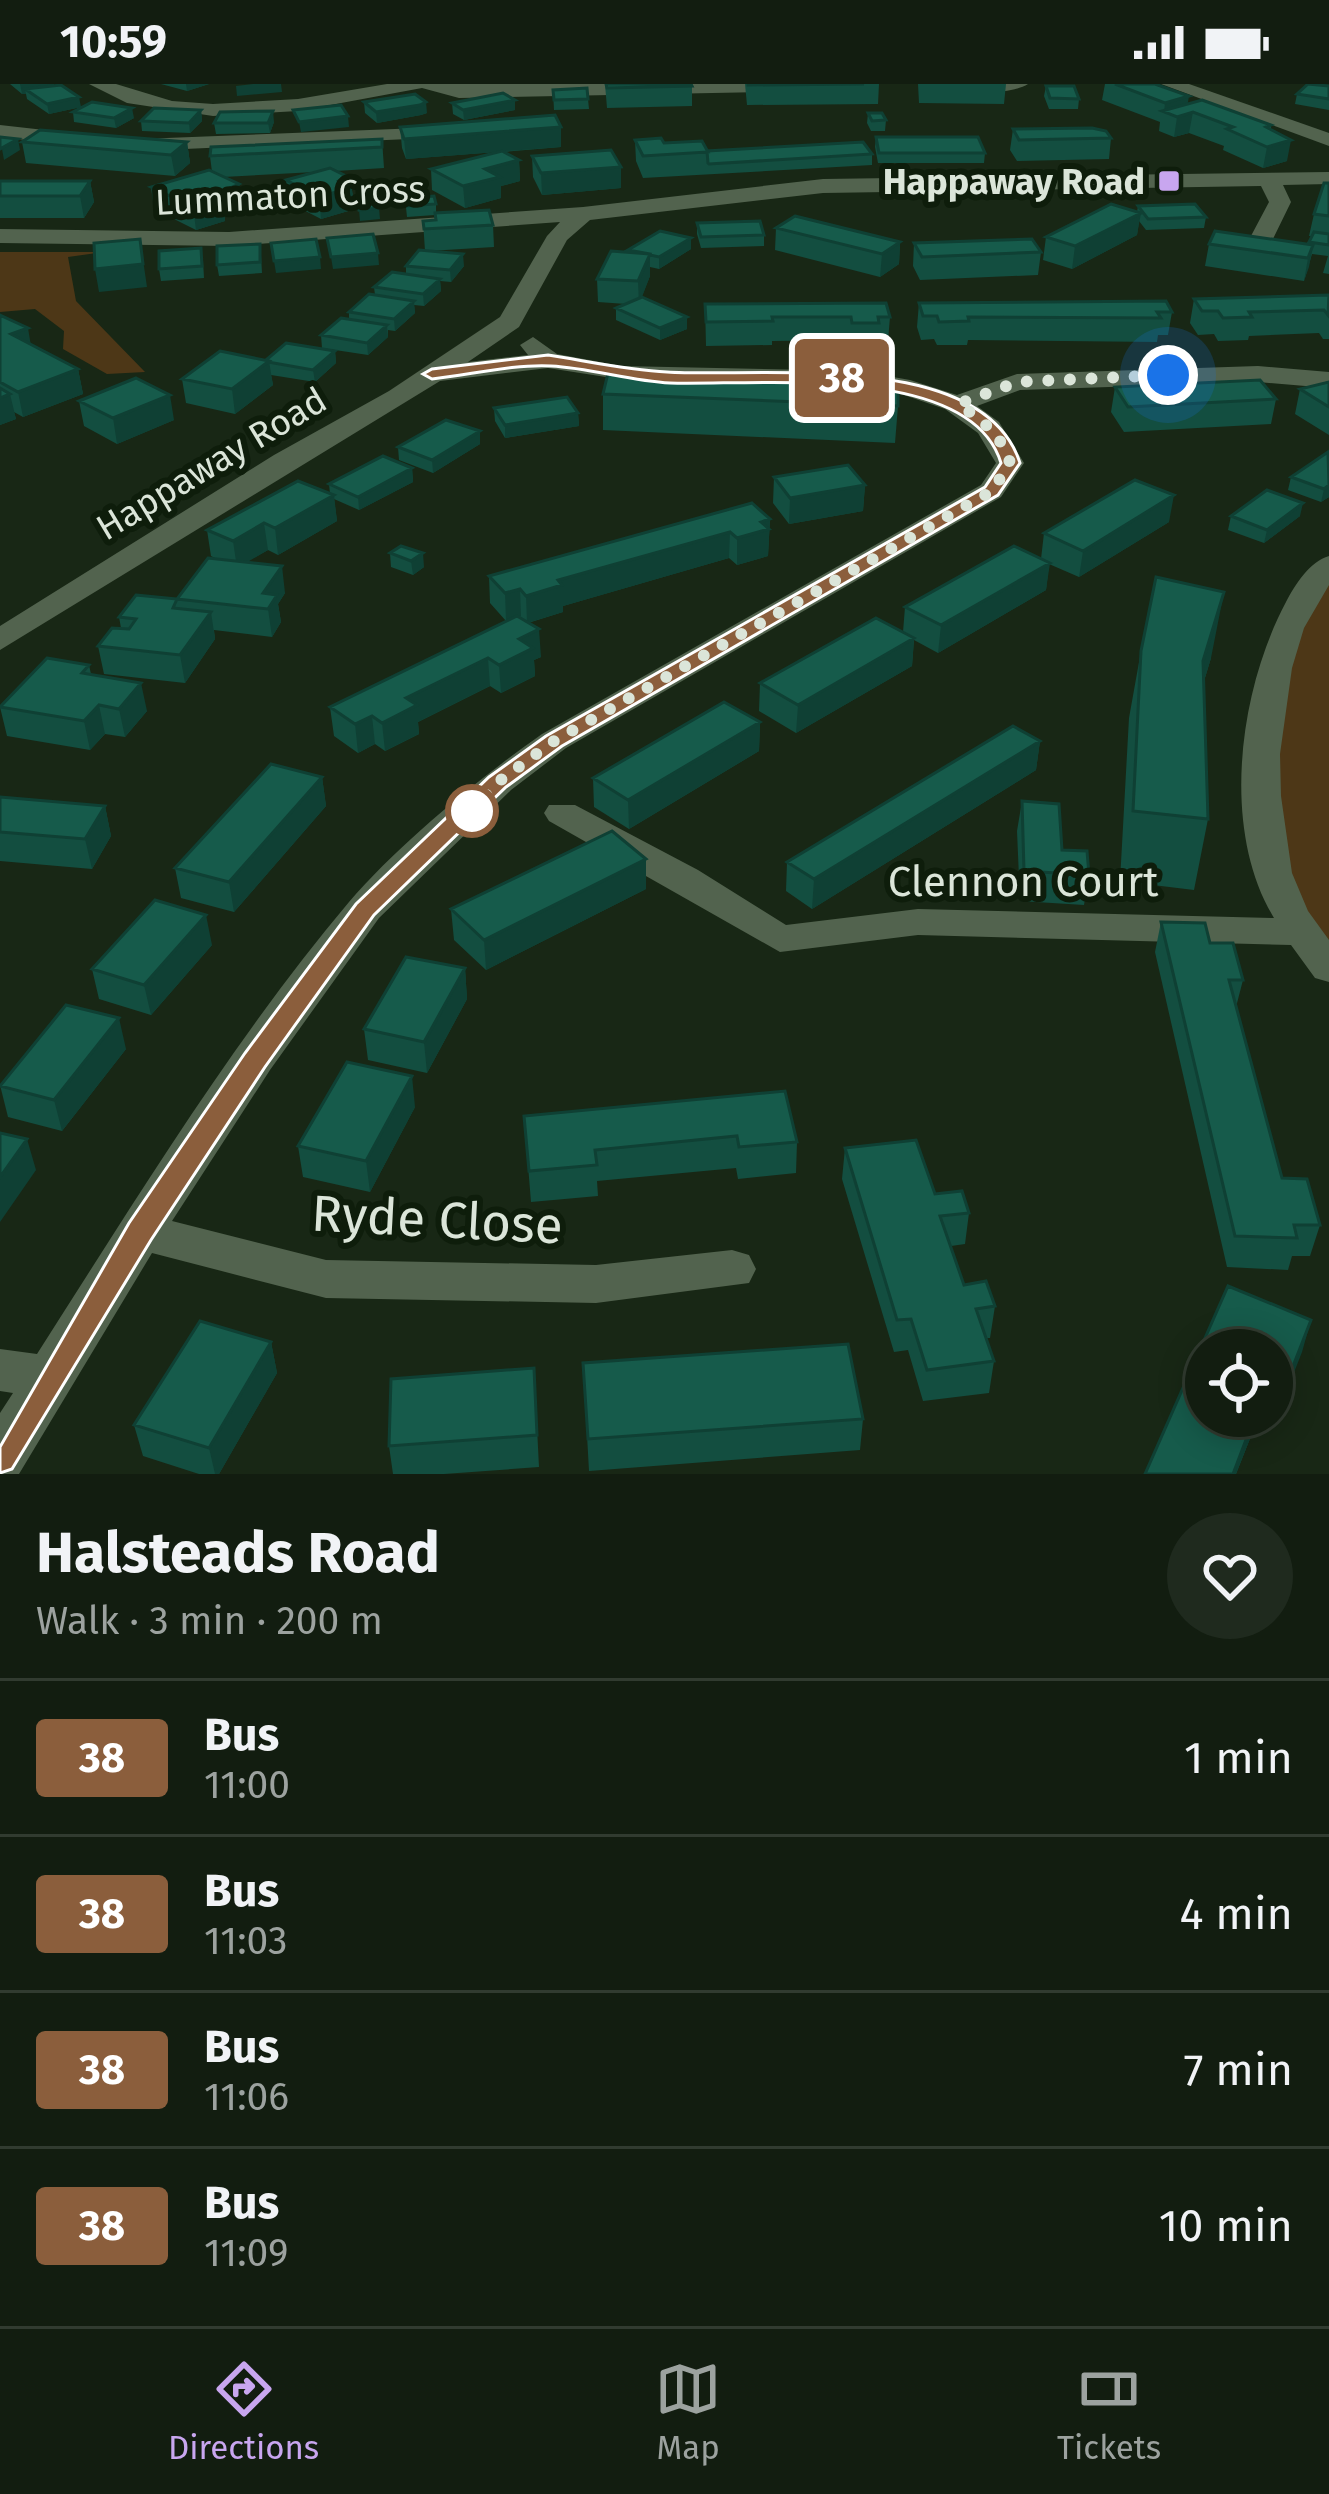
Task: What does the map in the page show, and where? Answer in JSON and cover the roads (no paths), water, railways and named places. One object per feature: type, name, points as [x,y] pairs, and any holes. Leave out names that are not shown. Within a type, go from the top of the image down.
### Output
[{"type":"street","points":[[100,84],[117,94],[174,106],[278,108],[416,84]]},
{"type":"street","points":[[429,84],[459,92],[866,84]]},
{"type":"street","points":[[955,84],[1018,84]]},
{"type":"street","points":[[1171,84],[1329,140]]},
{"type":"street","points":[[1210,99],[1243,84]]},
{"type":"street","points":[[0,131],[167,147],[467,132]]},
{"type":"street","points":[[583,214],[823,186],[1329,178]]},
{"type":"street","points":[[1255,250],[1280,202],[1269,179]]},
{"type":"street","name":"Lummaton Cross","points":[[0,236],[229,239],[583,214]]},
{"type":"street","name":"Happaway Road","points":[[0,640],[509,322],[558,236],[583,214]]},
{"type":"street","points":[[509,322],[548,360]]},
{"type":"street","points":[[0,1458],[140,1232],[255,1060],[365,910],[498,782],[554,741],[992,491],[1010,463],[1006,448],[982,420],[958,404],[859,379],[665,377],[548,360],[432,374]]},
{"type":"street","points":[[958,404],[1017,382],[1258,374],[1329,380]]},
{"type":"street","points":[[1329,565],[1309,584],[1291,616],[1267,701],[1263,798],[1273,875],[1301,932],[1329,968]]},
{"type":"street","name":"Clennon Court","points":[[562,813],[684,879],[779,939],[918,922],[1301,932]]},
{"type":"street","name":"Ryde Close","points":[[140,1232],[326,1279],[450,1285],[596,1284],[732,1269]]},
{"type":"street","points":[[0,1370],[51,1377]]},
{"type":"place","name":"Happaway Road","points":[[1169,181]]}]
